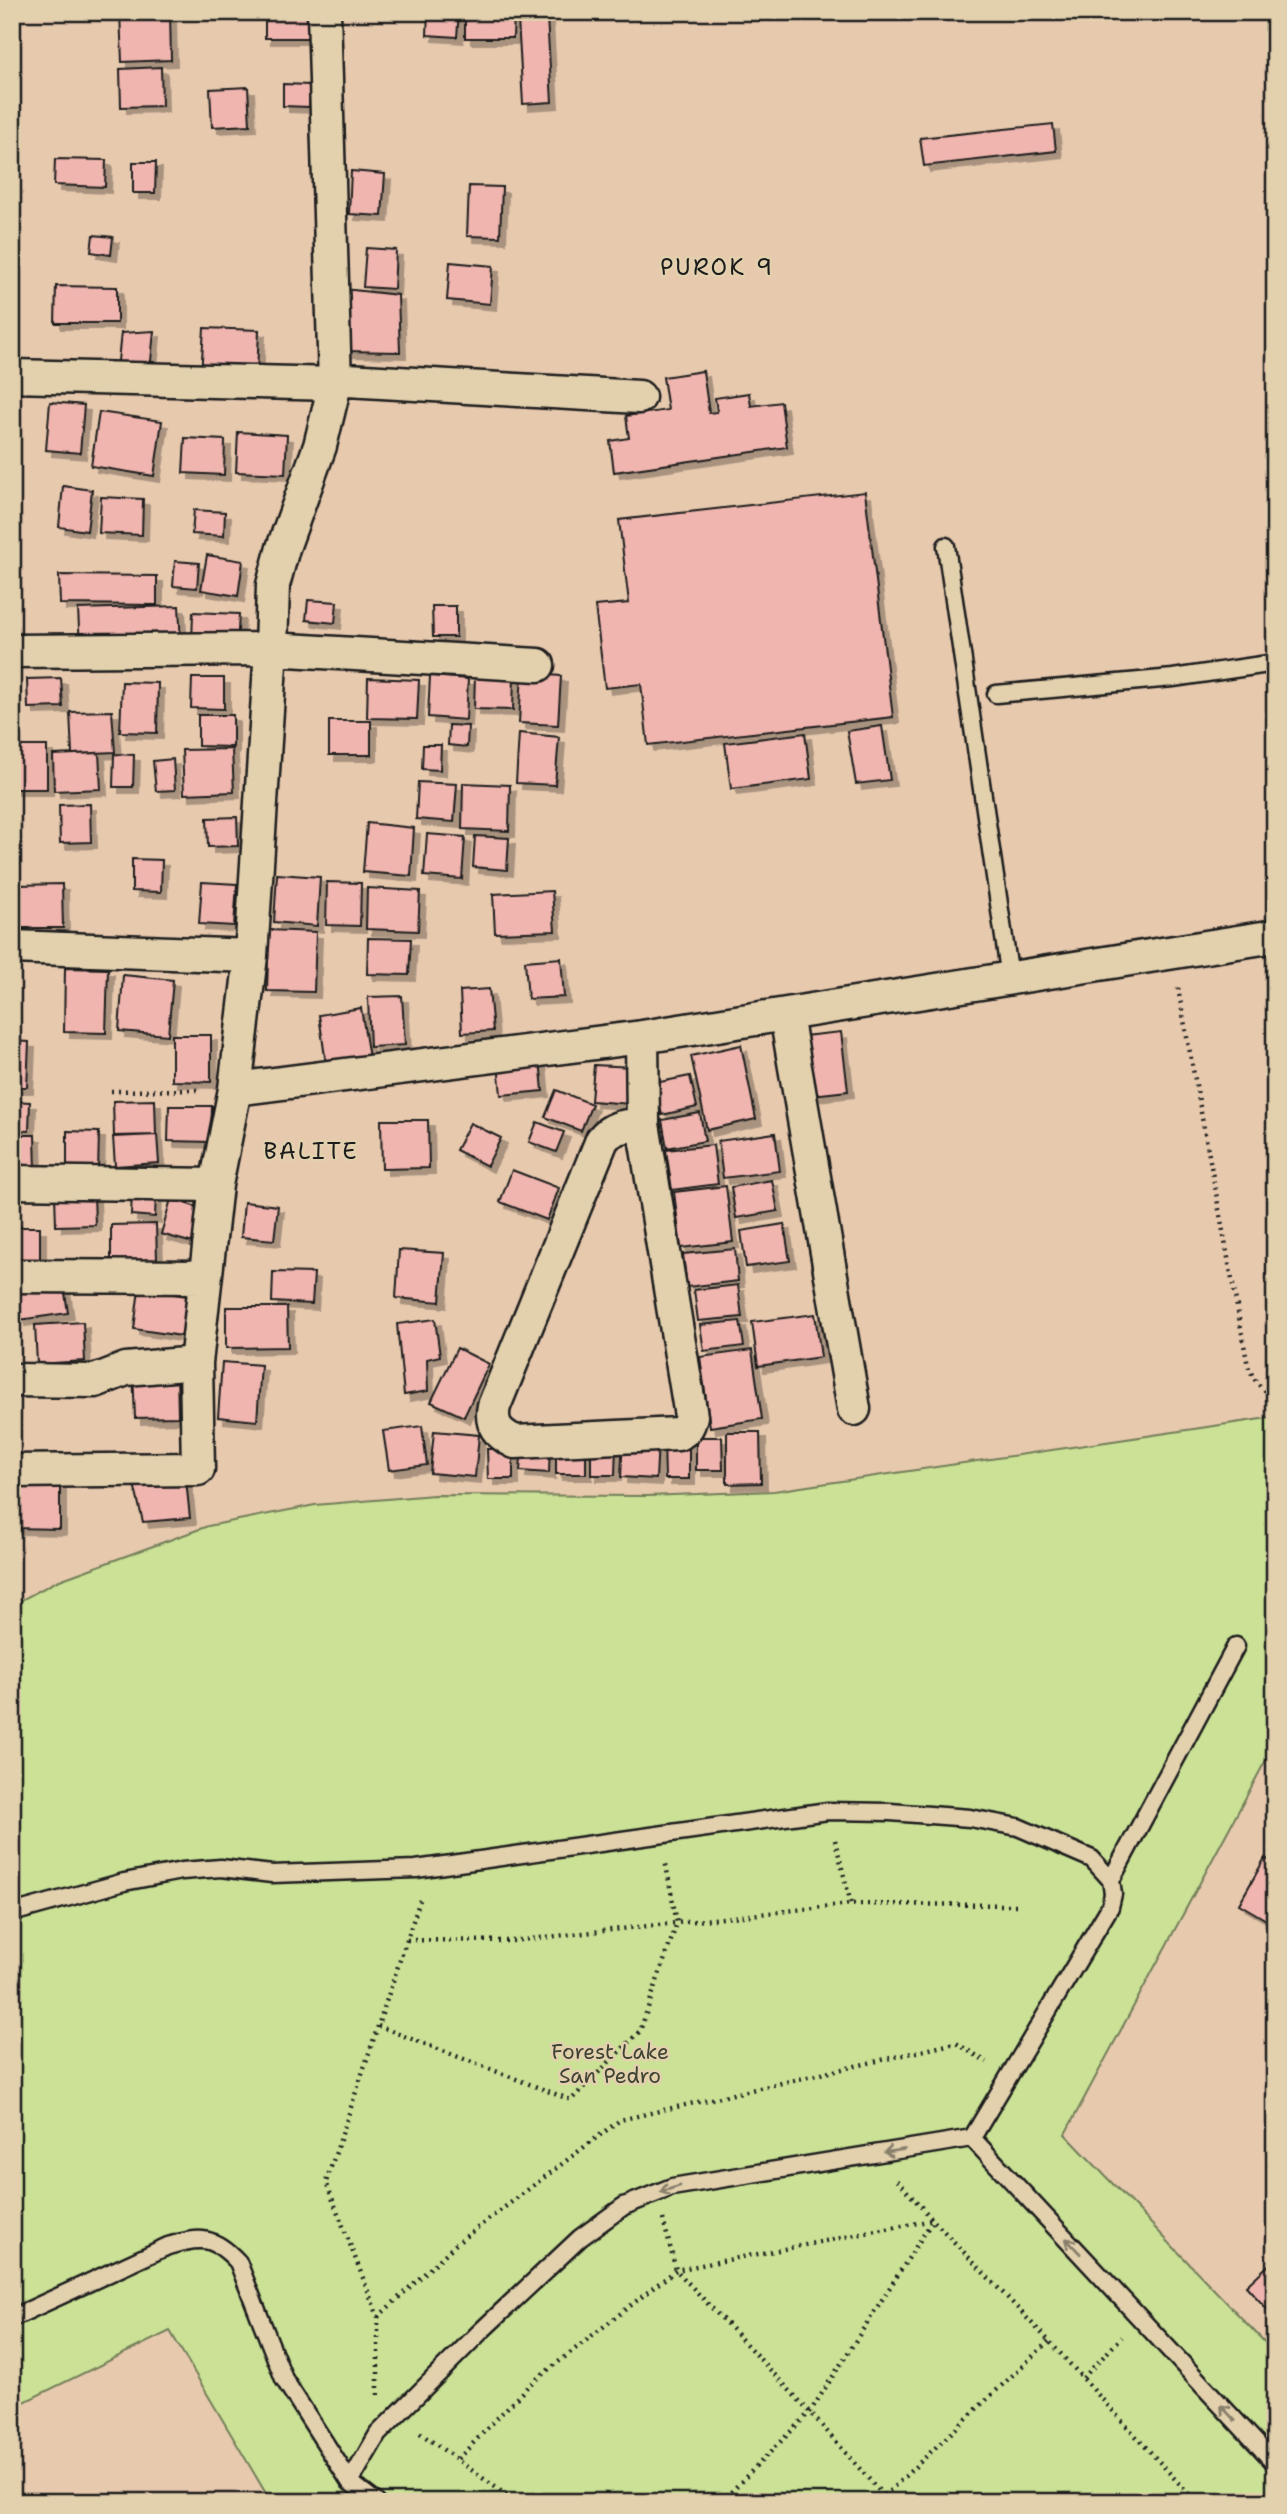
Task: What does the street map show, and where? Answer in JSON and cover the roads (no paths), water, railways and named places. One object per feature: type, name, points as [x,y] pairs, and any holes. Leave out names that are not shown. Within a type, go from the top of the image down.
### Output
[{"type":"street","points":[[12,1471],[198,1469],[196,1363],[216,1185],[235,1089],[251,956],[273,586],[283,548],[320,446],[335,384],[324,12]]},
{"type":"street","points":[[12,376],[335,384],[347,380],[639,397]]},
{"type":"street","points":[[12,651],[271,649],[538,664]]},
{"type":"street","points":[[235,1089],[642,1037],[1275,936]]},
{"type":"street","points":[[12,947],[251,956]]},
{"type":"street","points":[[786,1015],[853,1409]]},
{"type":"street","points":[[642,1037],[643,1124],[690,1422],[684,1432],[678,1434],[515,1442],[504,1437],[495,1428],[492,1418],[494,1406],[602,1140],[608,1132],[617,1128],[643,1124]]},
{"type":"street","points":[[12,1182],[216,1185]]},
{"type":"street","points":[[12,1276],[205,1278]]},
{"type":"street","points":[[12,1380],[95,1381],[126,1368],[196,1363]]},
{"type":"lane","points":[[946,546],[1010,978]]},
{"type":"lane","points":[[996,694],[1173,678],[1275,663]]},
{"type":"lane","points":[[1111,1880],[1236,1646]]},
{"type":"lane","points":[[12,1913],[124,1882],[182,1871],[221,1868],[272,1874],[432,1866],[828,1811],[970,1818],[1018,1827],[1092,1859],[1111,1880],[1113,1894],[1110,1907],[972,2138]]},
{"type":"lane","points":[[350,2482],[378,2434],[480,2332],[580,2238],[624,2206],[672,2187],[972,2138]]},
{"type":"lane","points":[[972,2138],[1275,2463]]},
{"type":"lane","points":[[12,2318],[168,2246],[189,2240],[209,2240],[224,2247],[238,2262],[284,2379],[350,2482],[376,2502]]},
{"type":"district","name":"PUROK 9","points":[[717,267]]},
{"type":"district","name":"BALITE","points":[[311,1151]]},
{"type":"park label","name":"Forest Lake San Pedro","points":[[610,2064]]}]
